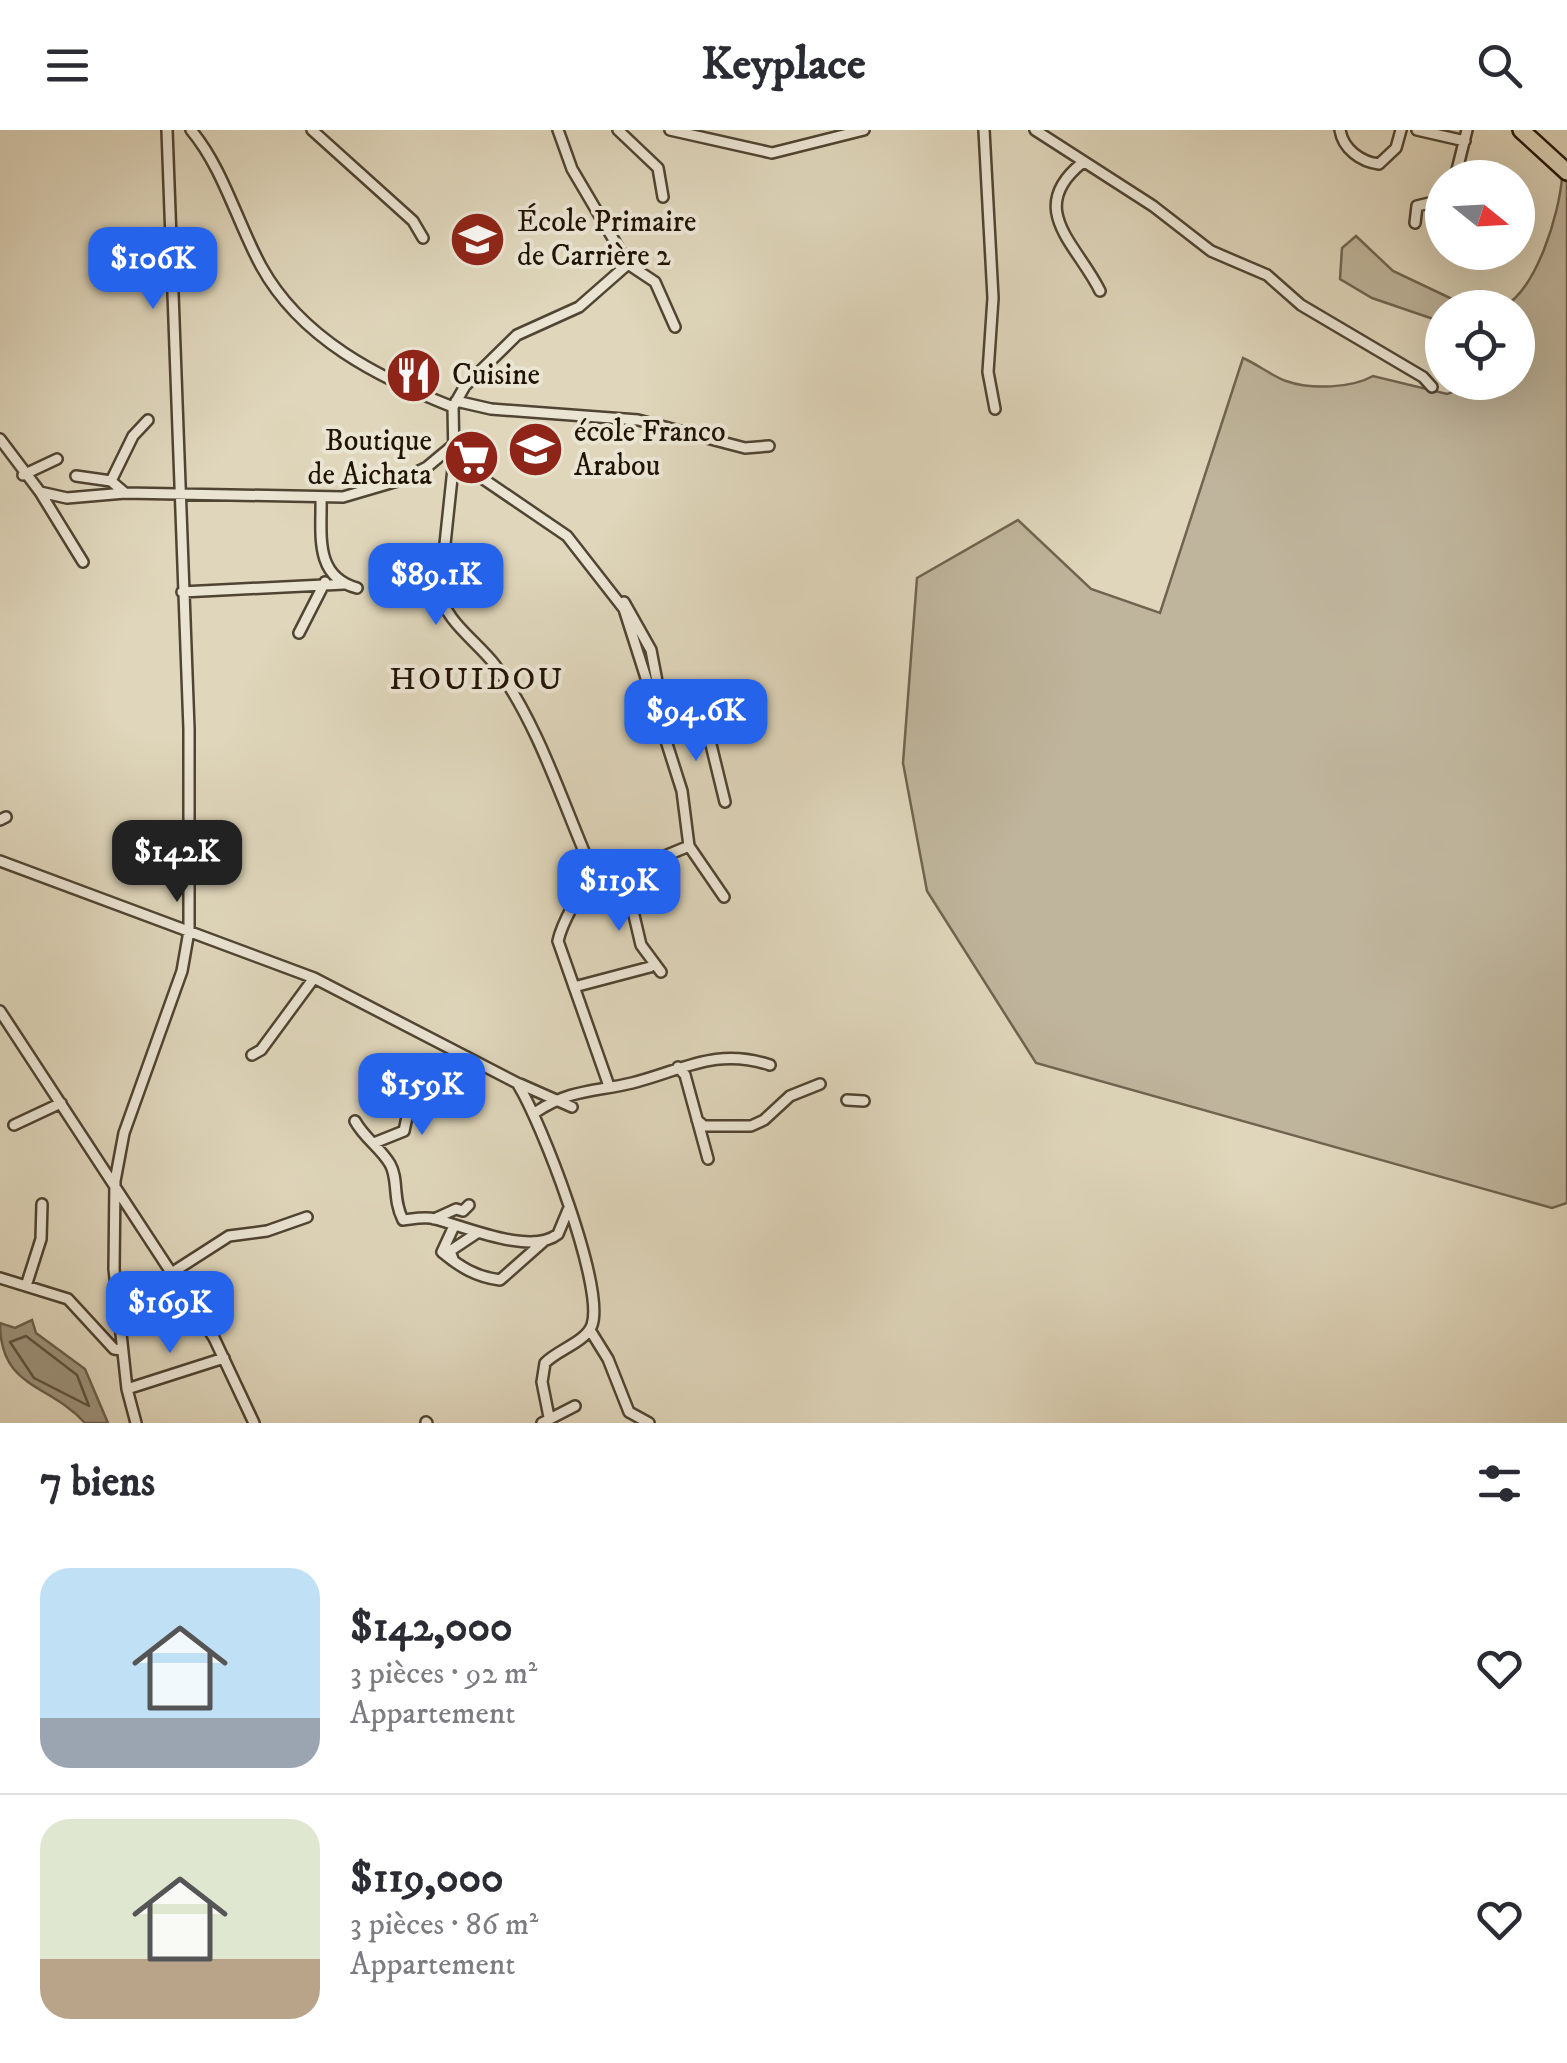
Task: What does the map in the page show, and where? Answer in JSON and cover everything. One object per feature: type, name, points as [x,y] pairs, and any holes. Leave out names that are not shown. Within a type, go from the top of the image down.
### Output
[{"type":"highway","points":[[1521,130],[1567,172]]},
{"type":"street","points":[[136,1423],[127,1389],[114,1269],[115,1181],[124,1133],[182,971],[189,931],[189,729],[168,130]]},
{"type":"street","points":[[191,130],[262,267],[283,298],[344,356],[455,404],[638,420],[744,448],[769,446]]},
{"type":"street","points":[[312,130],[413,220],[424,238]]},
{"type":"street","points":[[558,130],[572,169],[628,264],[655,282],[675,327]]},
{"type":"street","points":[[618,130],[658,168],[663,197]]},
{"type":"street","points":[[670,130],[772,153],[864,130]]},
{"type":"street","points":[[984,130],[994,298],[988,372],[995,408]]},
{"type":"street","points":[[1035,130],[1153,206],[1212,251],[1266,275],[1301,305],[1425,377]]},
{"type":"street","points":[[1340,130],[1341,139],[1355,155],[1379,164],[1396,148],[1401,130]]},
{"type":"street","points":[[1417,130],[1466,135],[1460,160]]},
{"type":"street","points":[[1082,163],[1060,183],[1056,212],[1064,235],[1100,291]]},
{"type":"street","points":[[1415,222],[1417,206],[1425,204]]},
{"type":"street","points":[[608,1086],[558,942],[562,920],[588,878],[588,861],[552,770],[519,704],[494,664],[441,600],[455,404],[477,371],[507,343],[580,307],[628,264]]},
{"type":"street","points":[[110,481],[133,436],[148,420]]},
{"type":"street","points":[[0,439],[23,475],[40,492],[83,562]]},
{"type":"street","points":[[40,492],[66,498],[125,493],[368,493],[428,467],[451,447]]},
{"type":"street","points":[[23,475],[56,459]]},
{"type":"street","points":[[454,459],[567,536],[631,609],[651,650],[660,697],[677,716],[688,708],[704,716],[725,802]]},
{"type":"street","points":[[76,476],[110,481],[125,493]]},
{"type":"street","points":[[321,496],[322,558],[330,574],[357,588]]},
{"type":"street","points":[[299,632],[330,574]]},
{"type":"street","points":[[182,592],[344,584]]},
{"type":"street","points":[[612,590],[627,616],[641,671],[665,730],[686,808],[690,846],[724,897]]},
{"type":"street","points":[[588,878],[624,873],[690,846]]},
{"type":"street","points":[[0,862],[314,978],[517,1083],[572,1107]]},
{"type":"street","points":[[574,987],[655,969],[641,945],[624,873]]},
{"type":"street","points":[[252,1055],[261,1050],[314,978]]},
{"type":"street","points":[[0,1011],[173,1272],[224,1358],[254,1423]]},
{"type":"street","points":[[536,1112],[554,1100],[710,1057],[770,1065]]},
{"type":"street","points":[[678,1067],[708,1159]]},
{"type":"street","points":[[517,1083],[536,1112],[587,1258],[595,1313],[590,1330],[544,1364],[542,1382],[546,1420],[575,1406]]},
{"type":"street","points":[[371,1144],[404,1132],[410,1103],[406,1084]]},
{"type":"street","points":[[697,1120],[704,1126],[751,1126],[764,1120],[790,1096],[820,1084]]},
{"type":"street","points":[[847,1100],[864,1101]]},
{"type":"street","points":[[14,1125],[61,1103]]},
{"type":"street","points":[[355,1121],[364,1141],[393,1170],[393,1196],[403,1220],[434,1218],[456,1209],[464,1211],[469,1205]]},
{"type":"street","points":[[26,1286],[40,1245],[42,1204]]},
{"type":"street","points":[[454,1226],[442,1252],[478,1276],[500,1280],[545,1240],[558,1234],[568,1210]]},
{"type":"street","points":[[173,1272],[229,1236],[267,1231],[307,1218]]},
{"type":"street","points":[[434,1218],[478,1233],[545,1240]]},
{"type":"street","points":[[454,1261],[450,1251],[478,1233]]},
{"type":"street","points":[[0,1278],[68,1299],[114,1349],[122,1350]]},
{"type":"street","points":[[590,1330],[608,1359],[629,1412],[650,1423]]},
{"type":"street","points":[[127,1389],[224,1358]]},
{"type":"shaded area","points":[[1562,178],[1567,182],[1567,1203],[1552,1208],[1036,1063],[927,891],[903,763],[917,578],[1018,520],[1091,589],[1160,613],[1243,358],[1281,379],[1307,386],[1343,385],[1373,376],[1425,389],[1425,400],[1535,400],[1535,290],[1521,290],[1536,268],[1556,211]]},
{"type":"shaded area","points":[[1356,236],[1393,271],[1433,290],[1425,290],[1425,316],[1372,298],[1340,279],[1342,248]]},
{"type":"water","points":[[32,1320],[36,1333],[85,1369],[108,1423],[85,1423],[29,1383],[8,1361],[0,1323],[15,1328]]},
{"type":"place","name":"École Primaire de Carrière 2","points":[[478,239]]},
{"type":"place","name":"Cuisine","points":[[413,375]]},
{"type":"place","name":"école Franco Arabou","points":[[535,449]]},
{"type":"place","name":"Boutique de Aichata","points":[[471,458]]},
{"type":"district","name":"HOUIDOU","points":[[477,680]]}]
